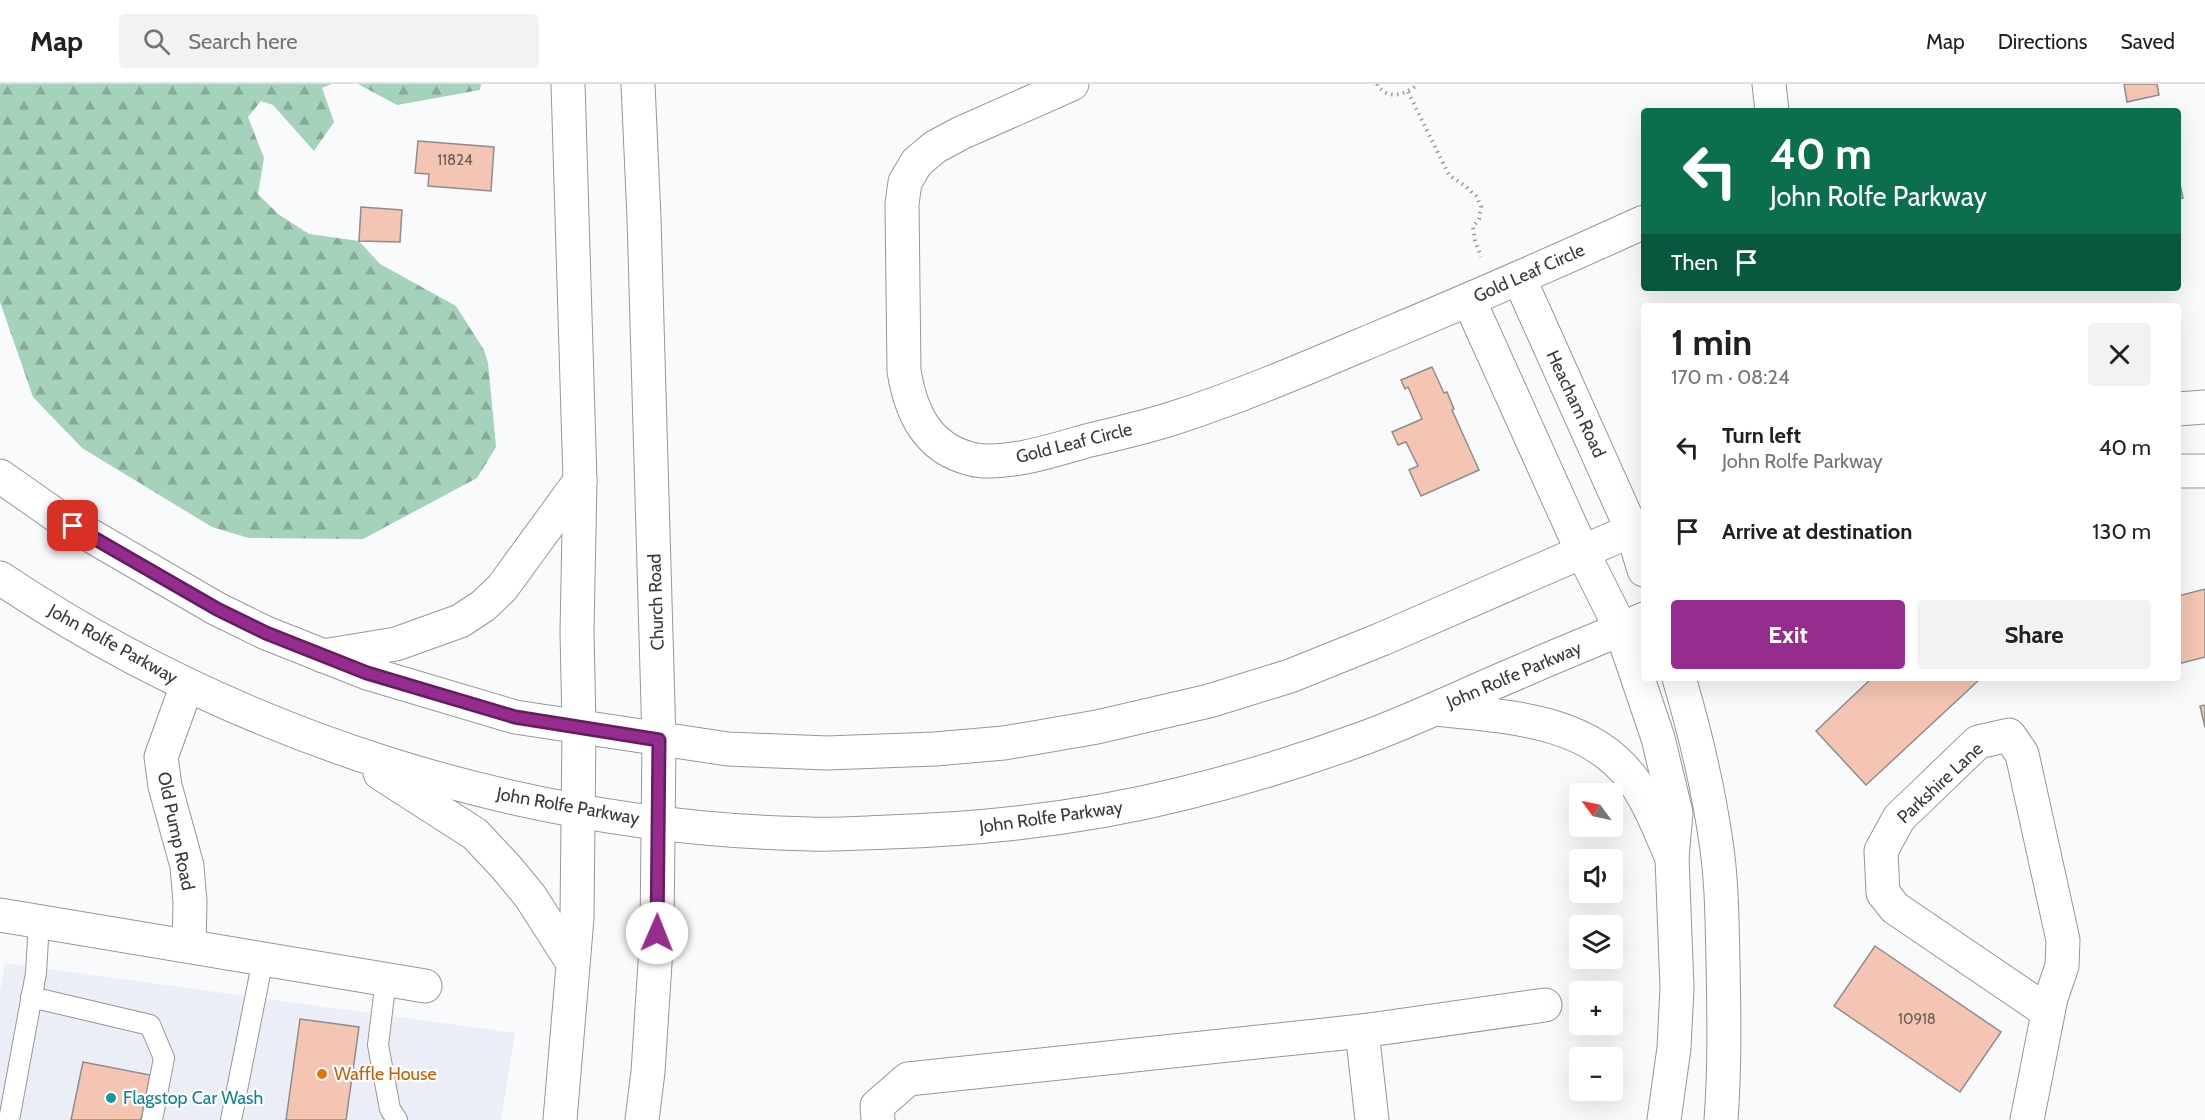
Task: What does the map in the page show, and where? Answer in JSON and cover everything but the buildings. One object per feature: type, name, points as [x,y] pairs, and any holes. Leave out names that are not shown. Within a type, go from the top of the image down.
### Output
[{"type":"main road","points":[[560,1120],[577,918],[579,811],[577,631],[580,481],[568,84]]},
{"type":"main road","name":"Church Road","points":[[638,84],[645,230],[659,740],[657,933],[648,1072],[642,1120]]},
{"type":"main road","name":"Gold Leaf Circle","points":[[1072,84],[935,147],[917,162],[905,182],[902,204],[904,371],[907,388],[916,416],[930,436],[948,451],[972,459],[995,461],[1040,454],[1172,418],[1248,393],[1469,300],[1641,223]]},
{"type":"main road","points":[[1769,84],[1772,108]]},
{"type":"main road","name":"Heacham Road","points":[[1519,278],[1638,528],[1641,549]]},
{"type":"main road","points":[[1469,300],[1582,550],[1633,624],[1641,660]]},
{"type":"main road","points":[[2181,409],[2205,407]]},
{"type":"main road","points":[[2181,471],[2205,471]]},
{"type":"main road","points":[[0,476],[57,516],[197,598],[266,633],[367,673],[515,717],[728,749],[851,752],[934,749],[1004,743],[1097,727],[1209,701],[1290,676],[1382,639],[1582,550],[1638,528]]},
{"type":"main road","points":[[323,656],[396,644],[460,621],[483,606],[502,588],[580,481]]},
{"type":"main road","name":"John Rolfe Parkway","points":[[0,578],[105,641],[188,685],[252,714],[343,749],[450,782],[519,800],[579,811],[741,831],[813,834],[945,831],[1022,824],[1178,795],[1236,780],[1331,750],[1435,709],[1633,624]]},
{"type":"main road","points":[[1646,681],[1658,738],[1670,778],[1676,813],[1672,858],[1677,988],[1674,1048],[1664,1120]]},
{"type":"main road","points":[[1680,681],[1705,776],[1717,845],[1724,992],[1724,1079],[1721,1120]]},
{"type":"main road","name":"Old Pump Road","points":[[188,685],[173,718],[161,757],[165,786],[187,866],[190,902],[189,946]]},
{"type":"main road","points":[[1435,709],[1526,720],[1560,728],[1587,740],[1612,756],[1633,780],[1672,858]]},
{"type":"main road","name":"Parkshire Lane","points":[[2026,1120],[2049,1012],[2062,966],[2063,940],[2022,754],[2009,735],[1998,736],[1978,741],[1899,818],[1881,851],[1883,893],[1895,908],[2049,1012]]},
{"type":"main road","points":[[343,749],[475,834],[530,896],[573,963]]},
{"type":"main road","points":[[0,915],[425,986]]},
{"type":"main road","points":[[878,1120],[877,1106],[908,1079],[1362,1031],[1545,1005]]},
{"type":"main road","points":[[1362,1031],[1372,1120]]},
{"type":"lane","points":[[9,1120],[36,973],[39,922]]},
{"type":"lane","points":[[231,1120],[263,959]]},
{"type":"lane","points":[[386,979],[378,1045],[390,1109],[397,1120]]},
{"type":"lane","points":[[32,997],[150,1025],[164,1058],[152,1120]]},
{"type":"path","points":[[1377,84],[1388,94],[1399,95],[1408,93],[1418,84]]},
{"type":"path","points":[[1408,93],[1449,176],[1470,191],[1480,206],[1479,219],[1473,227],[1484,266]]},
{"type":"shaded area","points":[[5,963],[515,1033],[501,1120],[0,1120],[0,991]]},
{"type":"green space","points":[[0,84],[331,84],[322,88],[334,122],[314,151],[273,105],[261,101],[248,117],[264,158],[258,194],[278,214],[309,234],[359,241],[380,264],[456,306],[484,350],[488,363],[496,447],[477,478],[363,539],[249,538],[212,527],[82,448],[33,397],[0,302]]},
{"type":"green space","points":[[358,84],[481,84],[480,90],[397,105]]},
{"type":"place","name":"Waffle House","points":[[322,1074]]},
{"type":"place","name":"Flagstop Car Wash","points":[[111,1098]]},
{"type":"route","points":[[73,526],[217,609],[266,633],[367,673],[515,717],[659,740],[657,933]]}]
